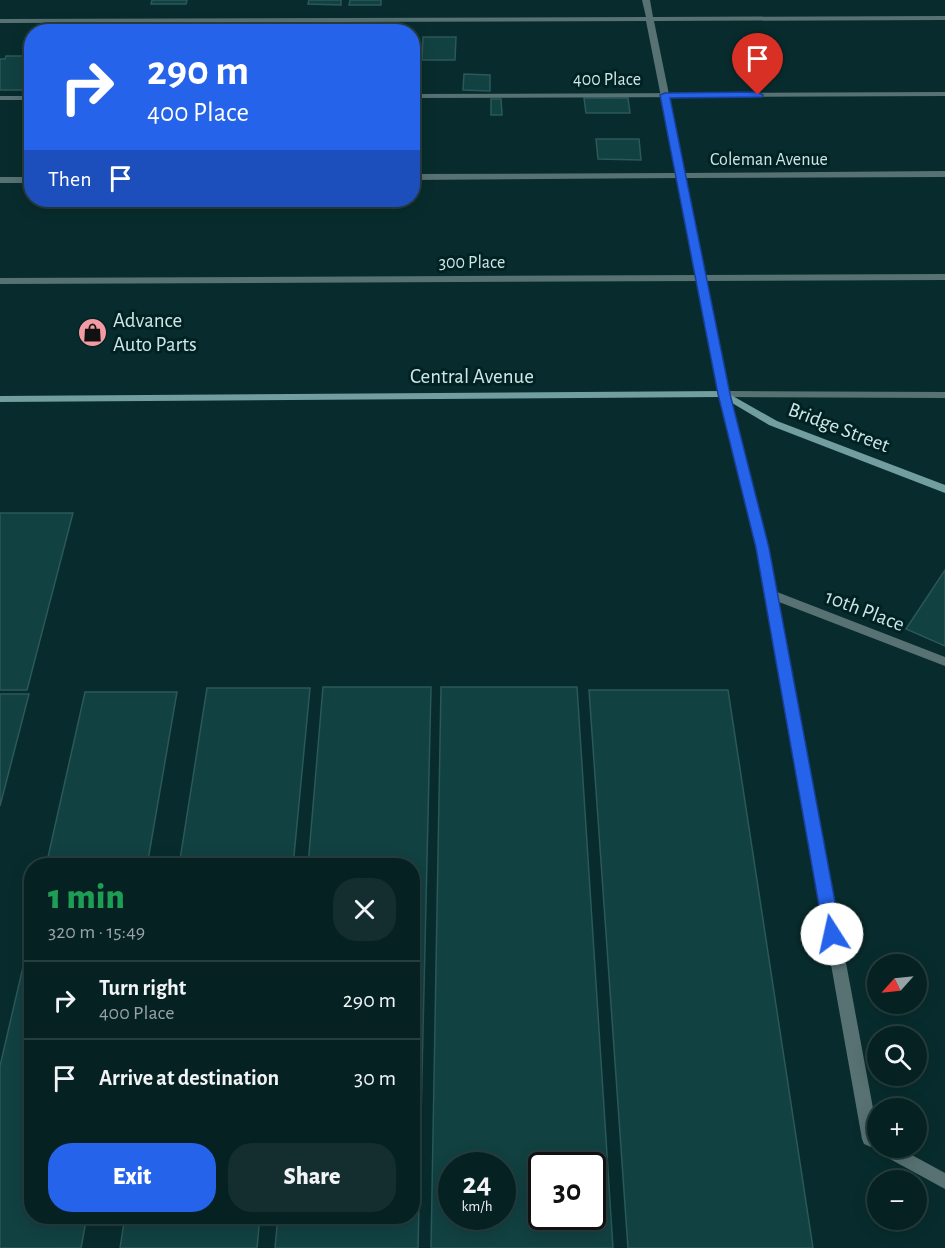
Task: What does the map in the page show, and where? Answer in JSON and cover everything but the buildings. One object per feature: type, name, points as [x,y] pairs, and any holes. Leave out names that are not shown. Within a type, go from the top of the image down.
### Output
[{"type":"main road","name":"Central Avenue","points":[[0,399],[724,394]]},
{"type":"main road","name":"Bridge Street","points":[[724,394],[772,423],[945,489]]},
{"type":"street","points":[[646,0],[724,394],[763,548],[867,1104]]},
{"type":"street","points":[[0,21],[945,18]]},
{"type":"street","name":"400 Place","points":[[420,96],[945,94]]},
{"type":"street","points":[[0,98],[24,98]]},
{"type":"street","name":"Coleman Avenue","points":[[420,177],[945,174]]},
{"type":"street","points":[[0,180],[24,180]]},
{"type":"street","name":"300 Place","points":[[0,280],[945,277]]},
{"type":"street","name":"Central Avenue","points":[[724,394],[945,395]]},
{"type":"street","name":"10th Place","points":[[770,594],[945,662]]},
{"type":"street","points":[[903,1158],[945,1181]]},
{"type":"place","name":"Advance Auto Parts","points":[[92,332]]},
{"type":"route","points":[[758,95],[665,95],[724,394],[763,548],[832,934]]}]
